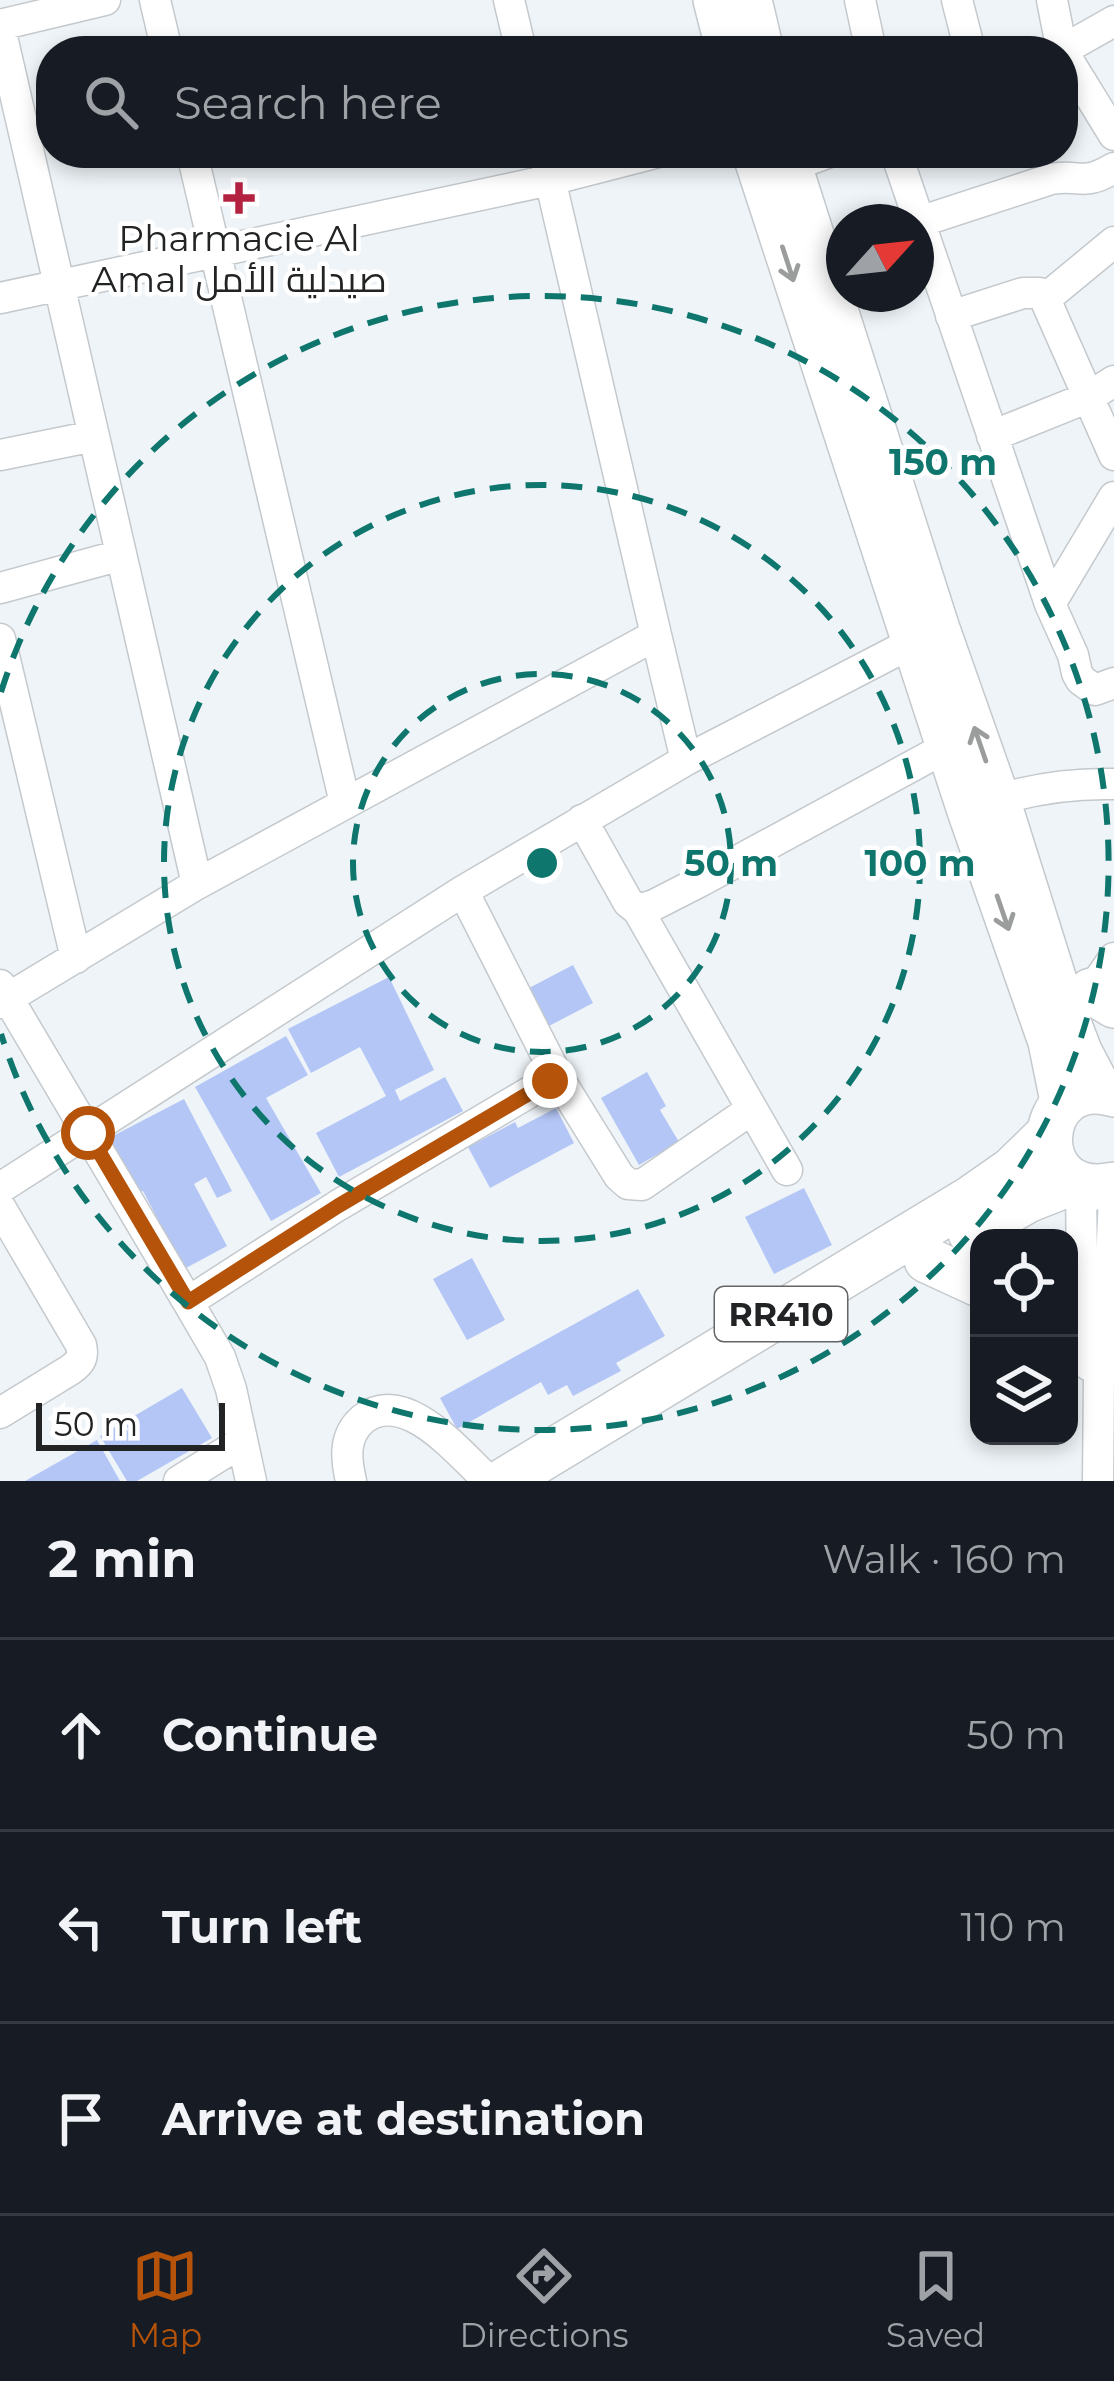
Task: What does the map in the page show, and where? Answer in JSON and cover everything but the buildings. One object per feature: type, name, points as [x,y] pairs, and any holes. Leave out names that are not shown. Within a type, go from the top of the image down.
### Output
[{"type":"highway","points":[[1082,1106],[1054,1162],[1095,1188]]},
{"type":"highway","name":"RR410","points":[[504,1481],[982,1192],[1082,1106]]},
{"type":"highway","name":"RR410","points":[[556,1481],[1005,1211],[1095,1188]]},
{"type":"highway","points":[[927,1260],[970,1280]]},
{"type":"main road","points":[[713,0],[722,36]]},
{"type":"main road","points":[[752,0],[760,36]]},
{"type":"main road","points":[[785,168],[983,805],[1048,1042],[1082,1106]]},
{"type":"main road","points":[[927,635],[947,747],[1096,991],[1082,1051],[1082,1106]]},
{"type":"street","points":[[105,0],[0,27],[197,884]]},
{"type":"street","points":[[155,0],[163,36]]},
{"type":"street","points":[[509,0],[517,36]]},
{"type":"street","points":[[860,0],[868,36]]},
{"type":"street","points":[[957,0],[966,36]]},
{"type":"street","points":[[1052,0],[1059,36]]},
{"type":"street","points":[[1078,42],[1114,21]]},
{"type":"street","points":[[1078,77],[1114,136]]},
{"type":"street","points":[[195,168],[345,803]]},
{"type":"street","points":[[0,298],[215,250],[539,168]]},
{"type":"street","points":[[547,168],[686,760]]},
{"type":"street","points":[[901,168],[913,204]]},
{"type":"street","points":[[934,217],[1052,179],[1087,181],[1114,168]]},
{"type":"street","points":[[1045,299],[1114,242]]},
{"type":"street","points":[[934,266],[1050,604],[1081,680],[1095,690],[1114,683]]},
{"type":"street","points":[[951,316],[1023,293],[1039,293],[1101,389],[1114,455]]},
{"type":"street","points":[[992,436],[1101,389]]},
{"type":"street","points":[[0,455],[94,436]]},
{"type":"street","points":[[1050,604],[1114,497]]},
{"type":"street","points":[[0,588],[122,555]]},
{"type":"street","points":[[250,1481],[220,1357],[3,996],[197,884],[656,635]]},
{"type":"street","points":[[0,1187],[582,820],[686,760],[927,635]]},
{"type":"street","points":[[0,638],[76,958]]},
{"type":"street","points":[[638,910],[699,882],[947,747]]},
{"type":"street","points":[[983,805],[1057,785],[1114,784]]},
{"type":"street","points":[[582,820],[787,1170]]},
{"type":"street","points":[[463,891],[557,1076],[628,1184],[642,1185],[752,1109]]},
{"type":"street","points":[[188,1302],[557,1076]]},
{"type":"street","points":[[1095,1188],[1082,1274],[1096,1345],[1098,1481]]},
{"type":"street","points":[[0,1207],[83,1354],[80,1363],[0,1413]]},
{"type":"street","points":[[351,1481],[346,1447],[356,1427],[374,1413],[396,1409],[417,1417],[489,1481]]},
{"type":"street","points":[[178,1481],[242,1442]]},
{"type":"place","name":"Pharmacie Al Amal صيدلية الأمل","points":[[239,198]]},
{"type":"route","points":[[88,1133],[188,1302],[338,1206],[550,1081]]}]
